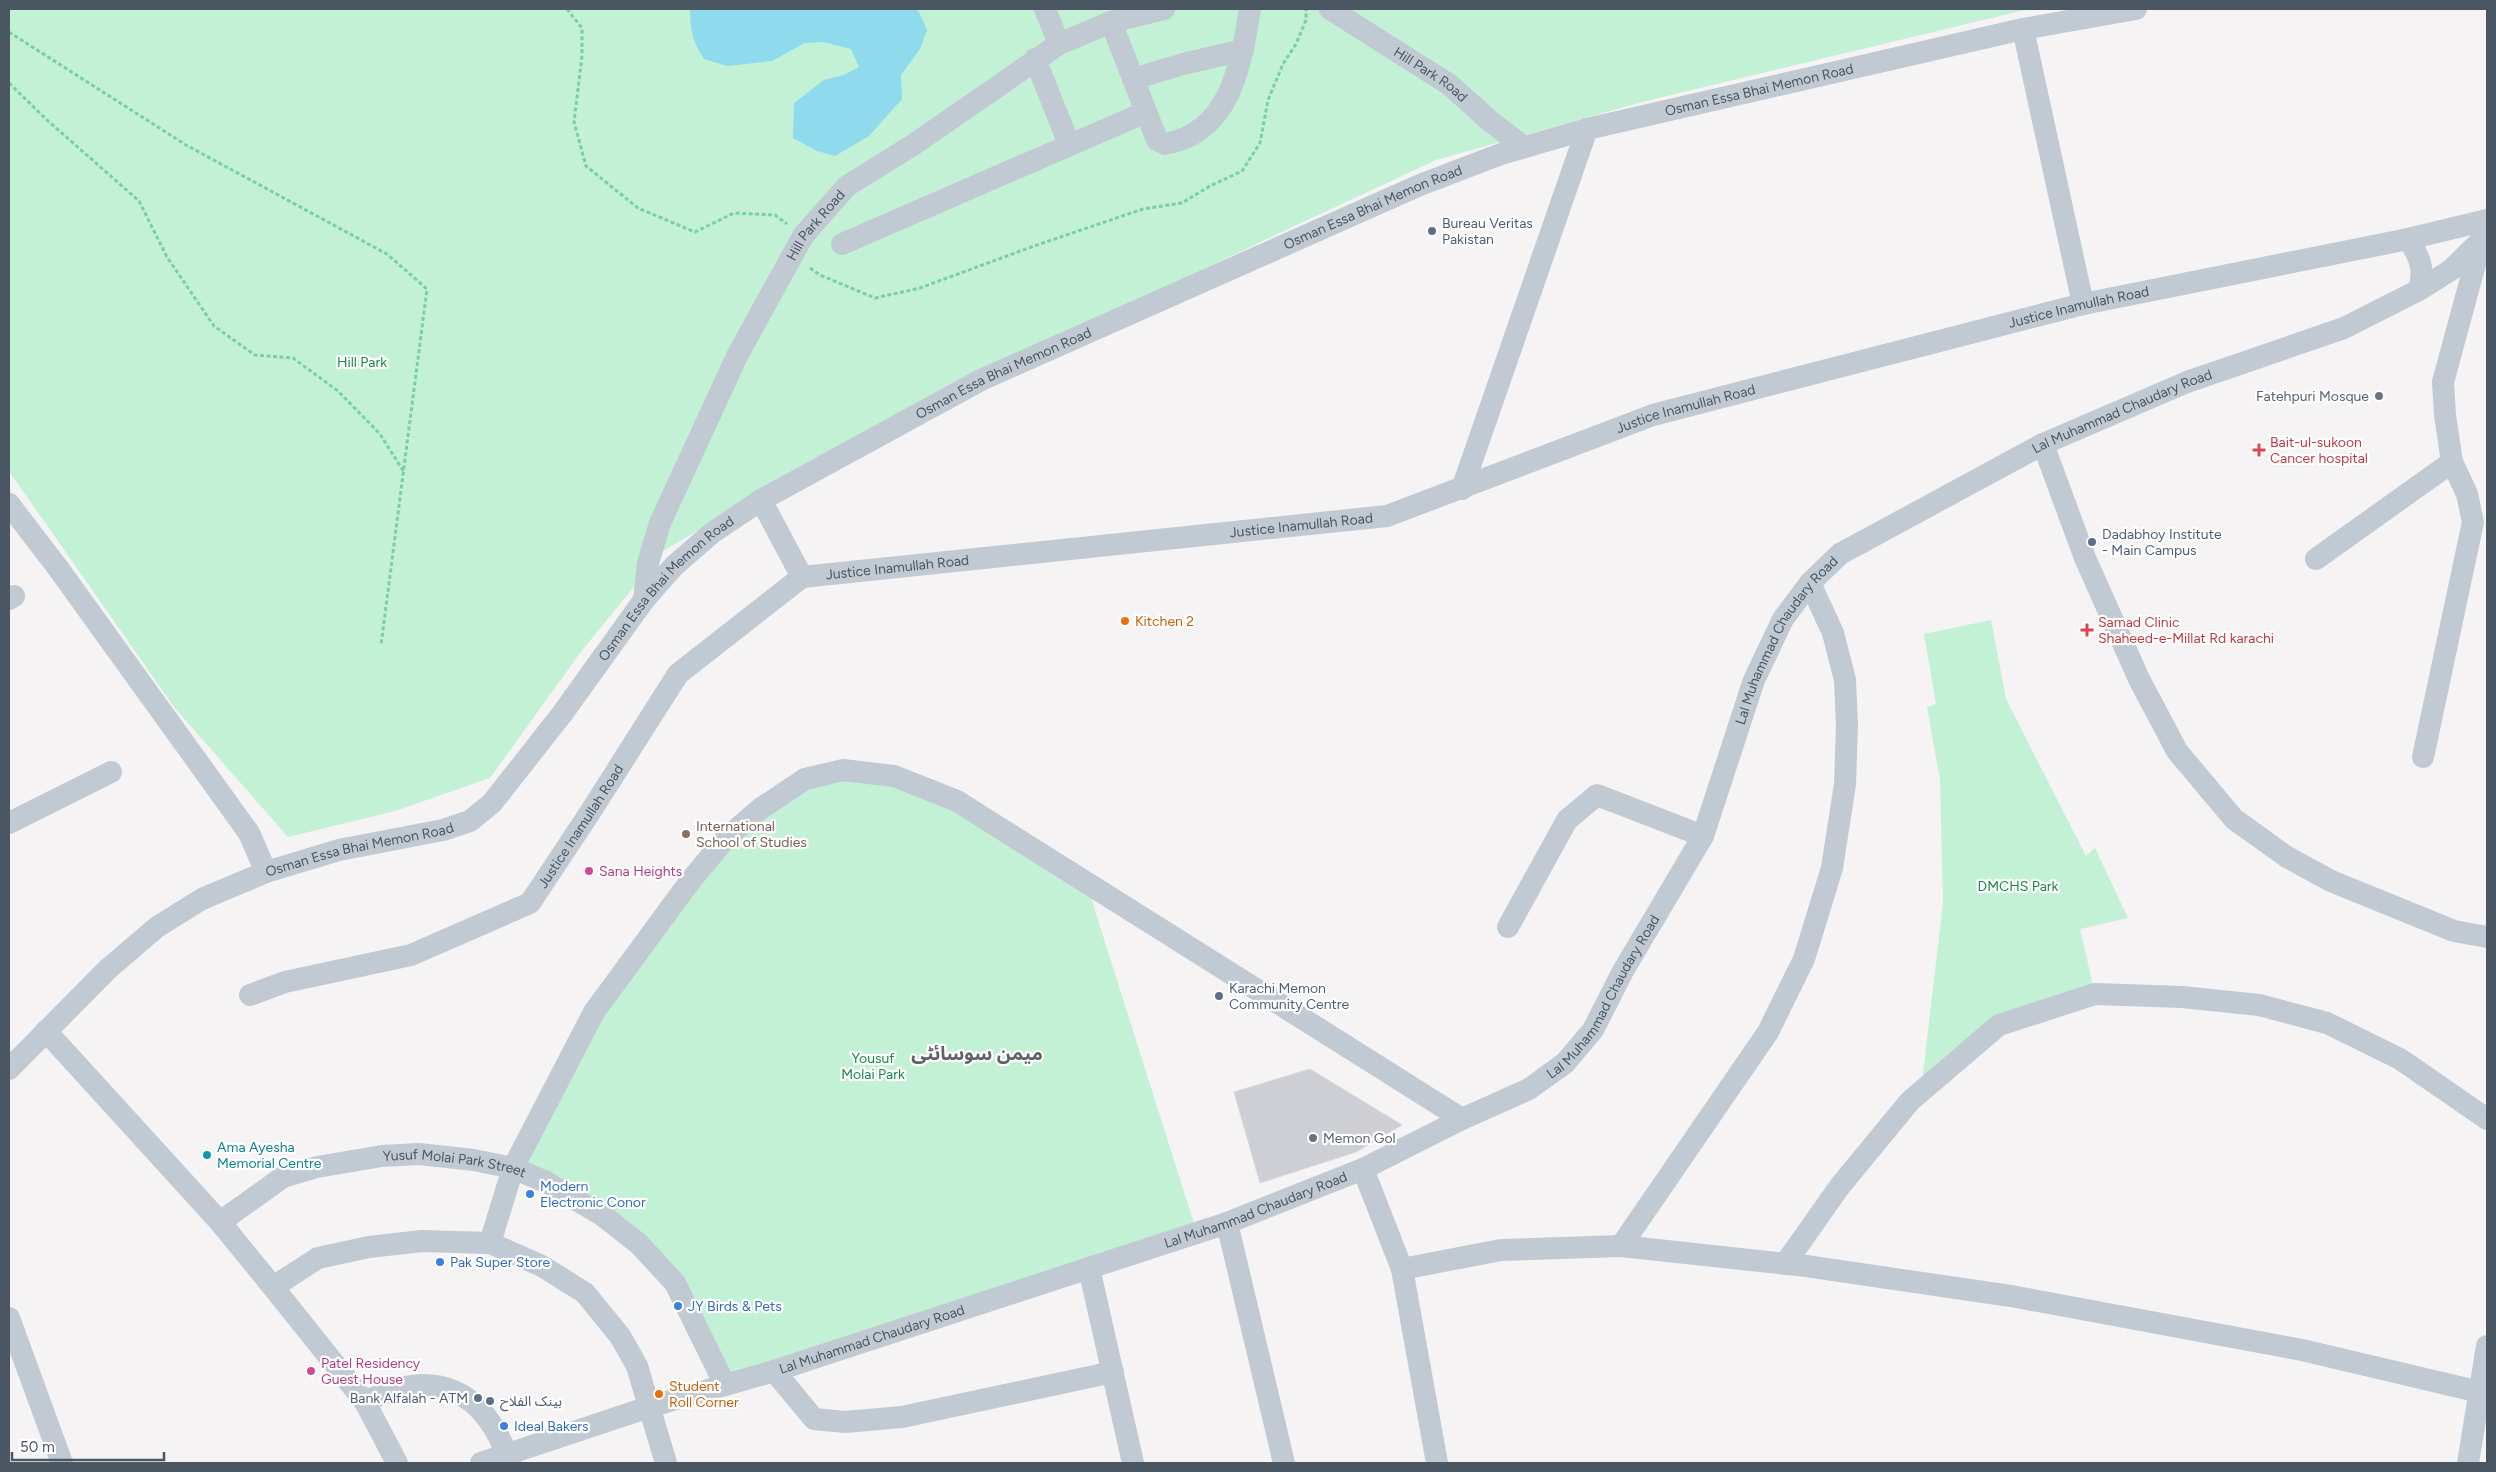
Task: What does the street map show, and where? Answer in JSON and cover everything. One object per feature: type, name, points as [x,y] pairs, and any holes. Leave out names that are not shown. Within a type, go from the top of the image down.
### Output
[{"type":"street","points":[[1045,9],[1059,44]]},
{"type":"street","name":"Hill Park Road","points":[[644,600],[648,563],[660,523],[737,356],[803,236],[847,186],[913,145],[1059,44],[1111,22],[1164,9]]},
{"type":"street","points":[[1111,22],[1157,140],[1165,144],[1192,135],[1208,125],[1220,110],[1233,84],[1243,50],[1250,9]]},
{"type":"street","name":"Hill Park Road","points":[[1330,9],[1450,85],[1490,121],[1524,147]]},
{"type":"street","name":"Osman Essa Bhai Memon Road","points":[[9,1069],[108,969],[157,927],[202,899],[266,872],[339,850],[443,830],[470,821],[498,795],[562,714],[644,600],[674,566],[712,533],[761,500],[981,380],[1412,188],[1524,147],[1587,129],[2023,29],[2136,9]]},
{"type":"street","points":[[2023,29],[2083,304]]},
{"type":"street","points":[[1133,79],[1183,64],[1243,50]]},
{"type":"street","points":[[1035,60],[1069,144]]},
{"type":"street","points":[[842,244],[1146,112]]},
{"type":"street","points":[[1462,489],[1587,129]]},
{"type":"street","points":[[2423,757],[2472,522],[2466,494],[2452,462],[2445,416],[2443,382],[2485,232]]},
{"type":"street","name":"Justice Inamullah Road","points":[[250,996],[285,982],[411,955],[530,903],[678,674],[802,577],[1387,516],[1653,415],[2083,304],[2408,239],[2485,232]]},
{"type":"street","name":"Lal Muhammad Chaudary Road","points":[[481,1463],[508,1459],[649,1407],[774,1371],[1227,1223],[1362,1169],[1462,1119],[1529,1089],[1565,1063],[1592,1030],[1624,971],[1703,836],[1754,680],[1783,619],[1810,583],[1840,554],[2044,444],[2187,382],[2344,328],[2419,290],[2451,270],[2485,232]]},
{"type":"street","points":[[2408,239],[2418,253],[2423,267],[2419,290]]},
{"type":"street","points":[[2044,444],[2085,558],[2139,679],[2177,751],[2234,819],[2287,857],[2331,881],[2454,931],[2487,937]]},
{"type":"street","points":[[2316,559],[2452,462]]},
{"type":"street","points":[[761,500],[802,577]]},
{"type":"street","points":[[9,504],[58,568],[249,833],[266,872]]},
{"type":"street","points":[[1621,1246],[1768,1032],[1804,959],[1832,868],[1845,784],[1847,725],[1845,680],[1833,633],[1810,583]]},
{"type":"street","points":[[490,1243],[513,1168],[594,1012],[708,859],[726,838],[760,808],[805,779],[843,770],[894,776],[957,801],[1462,1119]]},
{"type":"street","points":[[9,823],[112,772]]},
{"type":"street","points":[[1508,927],[1567,820],[1597,794],[1703,836]]},
{"type":"street","points":[[1785,1264],[1840,1186],[1910,1101],[1999,1025],[2095,994],[2182,997],[2259,1005],[2327,1023],[2400,1059],[2487,1119]]},
{"type":"street","points":[[9,1048],[46,1031],[220,1222],[273,1287],[365,1402],[397,1463]]},
{"type":"street","name":"Yusuf Molai Park Street","points":[[220,1222],[283,1177],[317,1167],[382,1156],[419,1154],[474,1160],[513,1168],[546,1182],[602,1215],[640,1244],[675,1283],[725,1385]]},
{"type":"street","points":[[1362,1169],[1402,1269],[1437,1463]]},
{"type":"street","points":[[1227,1223],[1284,1463]]},
{"type":"street","points":[[273,1287],[318,1258],[369,1247],[422,1241],[490,1243],[542,1266],[585,1293],[620,1336],[637,1366],[666,1463]]},
{"type":"street","points":[[1402,1269],[1501,1250],[1621,1246],[1785,1264],[2021,1298],[2302,1350],[2480,1392]]},
{"type":"street","points":[[1089,1268],[1133,1463]]},
{"type":"street","points":[[9,1318],[62,1463]]},
{"type":"street","points":[[2468,1463],[2487,1346]]},
{"type":"street","points":[[774,1371],[814,1419],[845,1422],[902,1417],[1112,1372]]},
{"type":"street","points":[[365,1402],[383,1393],[416,1385],[437,1385],[454,1390],[482,1409],[500,1439],[508,1459]]},
{"type":"path","points":[[567,9],[582,28],[582,56],[574,122],[586,166],[638,208],[695,232],[734,213],[775,215],[803,236]]},
{"type":"path","points":[[792,256],[820,276],[874,298],[920,288],[1025,249],[1143,209],[1182,203],[1210,186],[1242,171],[1260,142],[1268,100],[1283,64],[1296,44],[1306,20],[1306,9]]},
{"type":"path","points":[[9,32],[186,145],[387,254],[427,289],[381,645]]},
{"type":"path","points":[[9,83],[47,120],[139,201],[167,257],[214,326],[255,355],[293,358],[338,392],[380,434],[404,473]]},
{"type":"green space","name":"Hill Park","points":[[9,9],[2029,9],[1642,102],[1436,160],[1267,239],[881,424],[663,551],[580,653],[490,778],[395,811],[288,837],[174,707],[9,471]]},
{"type":"green space","name":"DMCHS Park","points":[[1991,620],[2006,699],[2086,856],[2095,848],[2128,918],[2080,929],[2095,994],[1999,1025],[1921,1091],[1943,903],[1940,780],[1927,707],[1936,704],[1924,634]]},
{"type":"green space","name":"Yousuf Molai Park","points":[[894,776],[1086,882],[1197,1233],[725,1384],[639,1244],[513,1168],[594,1012],[691,880],[805,779]]},
{"type":"water","points":[[690,9],[915,9],[919,12],[927,30],[920,49],[901,75],[902,99],[869,136],[835,156],[817,151],[793,138],[794,103],[824,80],[844,75],[859,67],[851,49],[823,42],[805,43],[772,61],[727,66],[704,59],[693,35]]},
{"type":"building","name":"Memon Gol","points":[[1310,1069],[1402,1125],[1356,1152],[1260,1183],[1234,1092]]},
{"type":"place","name":"Bureau Veritas Pakistan","points":[[1432,231]]},
{"type":"place","name":"Fatehpuri Mosque","points":[[2379,396]]},
{"type":"place","name":"Bait-ul-sukoon Cancer hospital","points":[[2259,450]]},
{"type":"place","name":"Dadabhoy Institute - Main Campus","points":[[2092,542]]},
{"type":"place","name":"Kitchen 2","points":[[1125,621]]},
{"type":"place","name":"Samad Clinic Shaheed-e-Millat Rd karachi","points":[[2087,630]]},
{"type":"place","name":"International School of Studies","points":[[686,834]]},
{"type":"place","name":"Sana Heights","points":[[589,871]]},
{"type":"place","name":"Karachi Memon Community Centre","points":[[1219,996]]},
{"type":"place","name":"Memon Gol","points":[[1313,1138]]},
{"type":"place","name":"Ama Ayesha Memorial Centre","points":[[207,1155]]},
{"type":"place","name":"Modern Electronic Conor","points":[[530,1194]]},
{"type":"place","name":"Pak Super Store","points":[[440,1262]]},
{"type":"place","name":"JY Birds & Pets","points":[[678,1306]]},
{"type":"place","name":"Patel Residency Guest House","points":[[311,1371]]},
{"type":"place","name":"Student Roll Corner","points":[[659,1394]]},
{"type":"place","name":"Bank Alfalah - ATM","points":[[478,1398]]},
{"type":"place","name":"بینک الفلاح","points":[[490,1401]]},
{"type":"place","name":"Ideal Bakers","points":[[504,1426]]},
{"type":"district","name":"میمن سوسائٹی","points":[[977,1053]]}]
